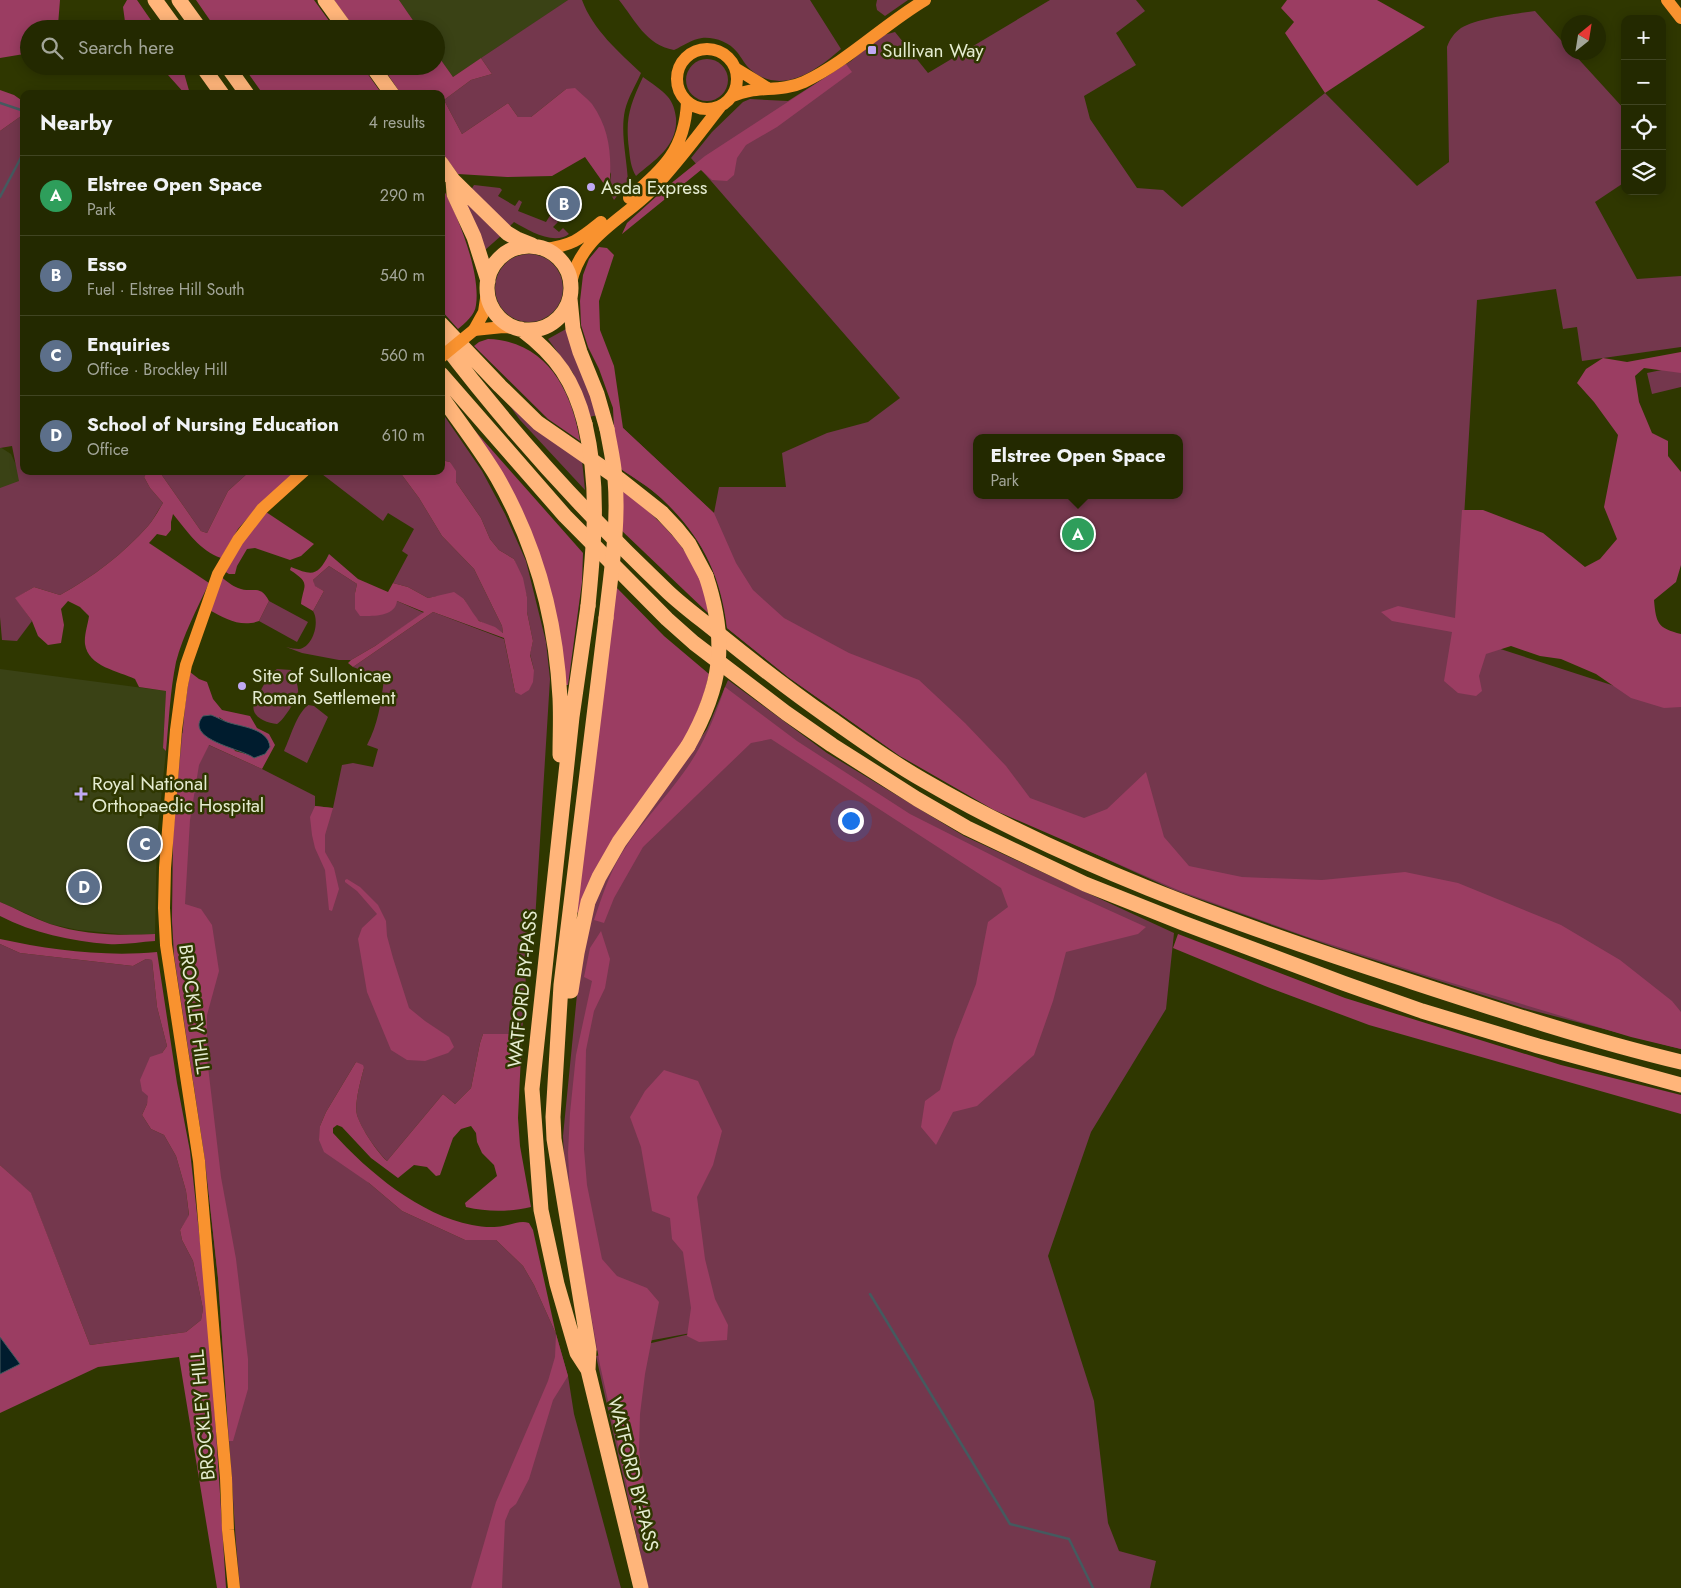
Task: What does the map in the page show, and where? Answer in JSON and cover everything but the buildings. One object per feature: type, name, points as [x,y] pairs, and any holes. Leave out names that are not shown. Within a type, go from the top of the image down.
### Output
[{"type":"highway","points":[[155,0],[169,20]]},
{"type":"highway","points":[[179,0],[193,20]]},
{"type":"highway","points":[[325,0],[339,20]]},
{"type":"highway","points":[[208,75],[219,90]]},
{"type":"highway","points":[[233,75],[244,90]]},
{"type":"highway","points":[[378,75],[389,90]]},
{"type":"highway","points":[[445,168],[454,180],[507,233],[559,259],[566,268],[571,291],[559,317],[552,323],[534,330],[519,328],[507,323],[494,310],[474,236],[454,194],[454,180]]},
{"type":"highway","points":[[488,286],[495,263],[507,252],[525,246],[540,248]]},
{"type":"highway","name":"WATFORD BY-PASS","points":[[571,291],[573,329],[597,394],[607,429],[615,480],[616,503],[606,618],[561,985],[553,1117],[554,1139],[589,1350],[588,1370],[641,1588]]},
{"type":"highway","points":[[445,328],[538,423],[619,479],[663,515],[689,544],[706,576],[716,610],[719,650],[714,690],[710,704],[688,746],[619,842],[599,876],[588,902],[573,971],[553,1117]]},
{"type":"highway","name":"WATFORD BY-PASS","points":[[519,328],[546,350],[566,375],[580,406],[591,449],[596,512],[588,606],[572,717],[532,1089],[541,1210],[557,1284],[577,1353],[588,1370]]},
{"type":"highway","points":[[445,345],[491,402],[572,495],[670,594],[783,686],[854,736],[921,779],[1003,824],[1189,905],[1339,958],[1502,1012],[1644,1054],[1681,1062]]},
{"type":"highway","points":[[445,379],[565,516],[667,620],[786,713],[832,745],[925,804],[976,832],[1085,884],[1343,983],[1422,1011],[1529,1044],[1681,1085]]},
{"type":"highway","points":[[445,402],[496,476],[527,538],[548,605],[559,687],[559,831]]},
{"type":"main road","points":[[571,291],[575,268],[580,257],[594,238],[650,192],[720,107],[733,96],[740,93],[788,87],[819,74],[925,0]]},
{"type":"main road","points":[[1667,0],[1681,18]]},
{"type":"main road","points":[[720,107],[703,109],[687,102],[681,95],[676,75],[682,62],[690,54],[700,49],[713,49],[726,55],[737,74],[737,84],[733,96]]},
{"type":"main road","points":[[735,68],[769,89]]},
{"type":"main road","points":[[540,248],[563,247],[580,238],[640,189],[676,150],[681,140],[686,120],[687,102]]},
{"type":"main road","points":[[445,354],[474,330],[484,312],[488,286]]},
{"type":"main road","points":[[474,330],[519,328]]},
{"type":"main road","name":"BROCKLEY HILL","points":[[234,1588],[199,1161],[166,946],[164,908],[165,868],[176,730],[186,665],[218,574],[238,540],[262,509],[300,475]]},
{"type":"shaded area","points":[[0,0],[60,0],[58,20],[20,20],[20,55],[0,58]]},
{"type":"shaded area","points":[[127,0],[137,0],[151,20],[125,20],[123,7]]},
{"type":"shaded area","points":[[196,0],[314,0],[328,20],[210,20]]},
{"type":"shaded area","points":[[334,0],[399,0],[413,20],[348,20]]},
{"type":"shaded area","points":[[399,0],[568,0],[453,77],[445,66],[445,20],[413,20]]},
{"type":"shaded area","points":[[568,0],[582,0],[600,31],[641,73],[625,110],[623,137],[628,182],[614,200],[609,191],[611,174],[566,89],[531,117],[518,117],[508,103],[462,134],[445,99],[471,80],[492,74],[481,58]]},
{"type":"shaded area","points":[[619,0],[810,0],[841,49],[810,72],[799,77],[775,81],[751,70],[734,48],[717,39],[698,39],[674,50],[656,43],[642,31]]},
{"type":"shaded area","points":[[877,0],[908,0],[885,16],[877,10]]},
{"type":"shaded area","points":[[1050,0],[1136,0],[1145,11],[1116,33],[1136,65],[1084,96],[1090,119],[1137,188],[1163,190],[1182,207],[1325,93],[1417,186],[1449,162],[1448,44],[1454,34],[1461,28],[1487,19],[1535,11],[1561,40],[1561,60],[1579,60],[1621,106],[1621,185],[1595,202],[1637,279],[1681,276],[1681,347],[1582,361],[1577,327],[1563,329],[1556,289],[1477,300],[1457,635],[1658,700],[1681,700],[1681,1049],[1523,1008],[1337,948],[1174,890],[1067,841],[900,756],[788,677],[727,628],[720,591],[714,573],[698,541],[661,498],[621,469],[623,428],[714,513],[719,487],[786,487],[782,453],[827,433],[868,422],[900,398],[691,158],[712,132],[743,102],[750,99],[788,101],[851,61],[880,36],[895,32],[928,73]]},
{"type":"shaded area","points":[[1287,0],[1377,0],[1425,27],[1325,93],[1285,33],[1294,22],[1281,8]]},
{"type":"shaded area","points":[[481,58],[492,74],[471,80],[445,99],[445,90],[398,90],[388,75],[445,75],[445,66],[453,77]]},
{"type":"shaded area","points":[[703,59],[711,59],[722,65],[728,80],[722,95],[711,101],[703,101],[692,95],[686,84],[686,76],[692,65]]},
{"type":"shaded area","points":[[846,64],[852,72],[777,127],[746,145],[737,158],[734,175],[727,181],[712,180],[701,170],[622,234],[627,223],[705,156]]},
{"type":"shaded area","points":[[168,75],[185,75],[189,90],[181,90]]},
{"type":"shaded area","points":[[249,75],[368,75],[379,90],[260,90]]},
{"type":"shaded area","points":[[643,77],[670,99],[675,112],[676,128],[664,152],[636,176],[630,156],[628,120]]},
{"type":"shaded area","points":[[575,88],[592,104],[607,135],[610,157],[609,191],[585,157],[552,176],[507,177],[458,174],[445,156],[445,102],[462,134],[508,103],[518,117],[531,117],[566,89]]},
{"type":"shaded area","points":[[0,90],[20,99],[20,117],[0,131]]},
{"type":"shaded area","points":[[20,117],[20,475],[145,475],[144,477],[150,488],[163,503],[150,523],[138,536],[118,555],[84,581],[60,595],[34,587],[16,598],[32,621],[17,641],[2,640],[0,617],[0,488],[19,481],[12,446],[0,448],[0,131]]},
{"type":"shaded area","points":[[474,185],[500,188],[502,190],[498,196],[515,206],[519,200],[522,202],[518,211],[546,222],[551,214],[558,222],[553,227],[559,232],[563,228],[569,234],[563,237],[549,238],[541,236],[514,222],[508,228],[471,190]]},
{"type":"shaded area","points":[[461,192],[502,235],[485,250]]},
{"type":"shaded area","points":[[445,193],[466,243],[475,276],[477,292],[474,312],[458,329],[445,314]]},
{"type":"shaded area","points":[[599,247],[607,248],[614,255],[599,301],[600,330],[614,366],[623,428],[714,513],[736,563],[753,590],[784,618],[849,653],[919,680],[965,723],[1006,766],[1030,798],[1084,818],[1107,809],[1146,772],[1164,837],[1189,866],[1242,877],[1322,880],[1405,872],[1458,883],[1561,925],[1620,960],[1672,1001],[1681,1012],[1681,1049],[1631,1037],[1432,977],[1305,936],[1178,890],[994,810],[900,756],[788,677],[727,628],[720,591],[714,573],[698,541],[661,498],[621,469],[614,429],[613,408],[581,325],[580,301],[583,275],[589,259]]},
{"type":"shaded area","points":[[536,254],[548,260],[557,269],[563,281],[561,301],[553,312],[536,322],[522,322],[505,312],[497,301],[495,281],[505,264],[516,256]]},
{"type":"shaded area","points":[[566,329],[598,415],[589,417],[573,373],[548,339]]},
{"type":"shaded area","points":[[488,339],[508,342],[526,349],[553,372],[563,387],[570,404],[580,441],[548,419],[474,346]]},
{"type":"shaded area","points":[[1681,352],[1681,373],[1644,368],[1635,376],[1639,402],[1652,433],[1668,441],[1668,456],[1681,472],[1681,565],[1676,582],[1654,600],[1657,620],[1660,624],[1667,630],[1681,634],[1681,707],[1664,708],[1631,698],[1596,674],[1561,659],[1540,656],[1511,646],[1486,654],[1479,676],[1482,691],[1476,696],[1458,693],[1444,681],[1452,632],[1392,621],[1381,612],[1398,606],[1455,618],[1462,510],[1483,510],[1543,533],[1585,567],[1600,559],[1617,539],[1604,507],[1618,435],[1594,402],[1577,383],[1586,369],[1603,358],[1627,362]]},
{"type":"shaded area","points":[[1681,366],[1681,387],[1652,394],[1647,373]]},
{"type":"shaded area","points":[[500,392],[582,460],[585,490],[520,420]]},
{"type":"shaded area","points":[[445,417],[482,471],[505,514],[526,561],[546,642],[550,679],[535,921],[528,923],[522,1034],[483,1034],[471,1088],[455,1104],[443,1094],[387,1161],[370,1140],[357,1115],[357,1098],[364,1068],[356,1062],[326,1112],[320,1126],[369,1183],[402,1211],[465,1240],[496,1240],[523,1266],[534,1285],[556,1334],[568,1376],[574,1414],[621,1588],[240,1588],[218,1278],[205,1160],[172,920],[178,777],[182,733],[262,769],[315,796],[315,806],[333,808],[342,765],[353,763],[373,767],[378,749],[367,745],[376,721],[384,679],[353,667],[433,612],[504,639],[515,692],[534,670],[530,654],[533,641],[527,612],[527,597],[514,559],[499,550],[490,539],[481,518],[456,482],[450,462],[445,461]]},
{"type":"shaded area","points":[[469,424],[583,553],[582,582],[568,685],[565,685],[552,596]]},
{"type":"shaded area","points":[[0,447],[11,454],[28,491],[0,503]]},
{"type":"shaded area","points":[[445,461],[450,462],[456,471],[456,482],[481,518],[490,539],[499,550],[514,559],[523,578],[533,641],[530,655],[534,670],[533,682],[529,690],[521,695],[515,692],[504,638],[433,612],[353,667],[348,663],[351,660],[424,612],[397,601],[388,613],[360,616],[355,609],[357,584],[329,566],[313,580],[315,586],[324,591],[313,611],[301,604],[304,582],[290,570],[291,567],[305,572],[314,572],[322,567],[329,554],[358,579],[388,592],[393,583],[408,587],[428,598],[454,592],[464,599],[479,621],[495,627],[503,633],[502,626],[474,569],[442,536],[419,498],[402,475],[445,475]]},
{"type":"shaded area","points":[[145,475],[162,475],[201,531],[207,533],[228,491],[246,475],[292,476],[259,505],[238,529],[221,558],[213,555],[200,545],[173,514],[171,530],[166,536],[157,534],[149,543],[209,583],[186,632],[176,662],[166,751],[163,748],[166,691],[139,687],[135,679],[105,667],[92,658],[87,652],[85,644],[89,616],[80,607],[68,601],[61,609],[64,625],[61,643],[48,645],[38,636],[32,621],[15,598],[34,587],[60,595],[96,573],[128,546],[150,523],[163,503],[150,488],[144,477]]},
{"type":"shaded area","points":[[162,475],[246,475],[228,491],[207,533],[201,531]]},
{"type":"shaded area","points":[[323,475],[402,475],[419,498],[442,536],[474,569],[502,626],[503,633],[478,620],[464,599],[438,596],[428,598],[408,587],[393,583],[408,555],[402,551],[414,529],[388,513],[383,521]]},
{"type":"shaded area","points":[[621,488],[665,527],[678,542],[698,575],[705,593],[708,613],[621,530]]},
{"type":"shaded area","points":[[266,512],[314,544],[301,556],[290,560],[255,548],[247,549],[237,566],[235,574],[229,574],[224,571],[242,539]]},
{"type":"shaded area","points":[[329,566],[357,584],[355,593],[397,601],[424,613],[351,660],[339,660],[302,653],[286,647],[299,649],[308,644],[311,639],[316,621],[313,611],[324,591],[314,586],[313,580]]},
{"type":"shaded area","points":[[221,577],[243,590],[259,591],[266,596],[269,601],[259,621],[239,623],[209,610]]},
{"type":"shaded area","points":[[616,587],[664,636],[709,674],[704,694],[688,735],[580,913],[575,912]]},
{"type":"shaded area","points":[[269,601],[308,622],[297,642],[259,621]]},
{"type":"shaded area","name":"Royal National Orthopaedic Hospital","points":[[0,669],[166,691],[163,748],[166,751],[157,837],[155,934],[130,935],[78,930],[50,924],[0,902]]},
{"type":"shaded area","points":[[277,669],[291,670],[298,694],[283,719],[277,724],[257,716],[253,708],[266,680]]},
{"type":"shaded area","points":[[190,672],[207,682],[213,699],[222,710],[250,716],[257,728],[269,734],[275,745],[262,769],[209,745],[199,765],[190,820],[185,904],[201,909],[212,925],[219,971],[207,1015],[207,1058],[221,1177],[236,1259],[248,1359],[248,1389],[233,1441],[229,1441],[218,1278],[205,1160],[174,956],[172,920],[173,835]],"holes":[[[219,717],[226,722],[254,758],[235,751]]]},
{"type":"shaded area","points":[[728,680],[827,753],[964,836],[1174,933],[1166,1009],[1091,1132],[1048,1256],[1094,1401],[1108,1523],[1119,1551],[1156,1561],[1150,1588],[648,1588],[596,1356],[707,1330],[594,1351],[566,1206],[563,1136],[581,954],[593,904],[613,861],[707,729]]},
{"type":"shaded area","points":[[725,687],[797,741],[910,814],[1029,874],[1146,927],[1138,934],[1066,952],[1053,1001],[1034,1055],[977,1106],[953,1112],[936,1145],[921,1127],[925,1101],[940,1090],[954,1040],[976,984],[988,922],[1008,907],[1001,888],[771,739],[751,743],[643,847],[614,898],[604,923],[594,920],[617,861],[636,832],[691,762],[708,731]]},
{"type":"shaded area","points":[[308,705],[314,706],[328,717],[307,763],[284,751],[297,720]]},
{"type":"shaded area","points":[[315,806],[333,808],[325,835],[325,852],[334,868],[339,889],[332,911],[329,910],[325,870],[315,848],[312,835],[310,817]]},
{"type":"shaded area","points":[[347,879],[360,887],[378,905],[386,921],[387,936],[409,1008],[449,1037],[454,1047],[448,1053],[425,1061],[407,1060],[391,1050],[367,992],[358,939],[362,928],[377,914],[357,891],[345,882]]},
{"type":"shaded area","points":[[0,902],[44,922],[63,928],[102,934],[155,934],[155,941],[108,944],[52,935],[0,916]]},
{"type":"shaded area","points":[[601,931],[610,959],[605,988],[594,1011],[586,1050],[584,1149],[587,1185],[602,1259],[617,1276],[647,1288],[659,1302],[645,1374],[640,1414],[639,1450],[648,1525],[639,1530],[635,1522],[600,1365],[570,1196],[568,1153],[570,1113],[576,1055],[592,981],[584,977],[590,948]]},
{"type":"shaded area","points":[[1178,934],[1345,998],[1561,1065],[1681,1095],[1681,1114],[1369,1025],[1265,986],[1173,948]]},
{"type":"shaded area","points":[[0,939],[78,952],[118,954],[157,952],[177,1083],[190,1151],[209,1321],[226,1588],[217,1588],[179,1357],[98,1367],[0,1413],[0,1165],[31,1193],[90,1345],[186,1332],[201,1320],[203,1309],[193,1261],[182,1240],[180,1230],[189,1215],[186,1191],[176,1156],[164,1135],[151,1129],[142,1115],[148,1096],[142,1091],[140,1080],[150,1057],[162,1053],[167,1046],[157,1007],[152,960],[146,959],[133,966],[20,953],[0,944]]},
{"type":"shaded area","points":[[0,944],[20,953],[133,966],[146,959],[152,960],[157,1007],[167,1046],[162,1053],[142,1115],[151,1129],[164,1135],[176,1156],[186,1191],[189,1216],[180,1230],[182,1240],[193,1261],[203,1309],[201,1320],[186,1332],[90,1345],[31,1194],[0,1165]]},
{"type":"shaded area","points":[[483,1034],[522,1034],[518,1118],[520,1146],[531,1207],[498,1211],[466,1207],[465,1203],[497,1176],[494,1165],[482,1153],[477,1142],[476,1133],[471,1126],[461,1129],[453,1138],[440,1175],[436,1176],[427,1167],[414,1165],[398,1178],[371,1158],[342,1127],[337,1125],[333,1128],[333,1133],[379,1177],[414,1202],[433,1212],[453,1220],[479,1226],[496,1227],[519,1222],[529,1223],[533,1230],[556,1334],[534,1285],[523,1266],[496,1240],[465,1240],[402,1211],[369,1183],[324,1152],[319,1140],[320,1126],[326,1112],[356,1062],[363,1065],[364,1068],[357,1098],[357,1115],[370,1140],[387,1161],[443,1094],[455,1104],[471,1088]]},
{"type":"shaded area","points":[[664,1070],[698,1081],[722,1131],[713,1165],[697,1197],[705,1259],[715,1299],[728,1325],[727,1340],[699,1342],[687,1336],[691,1308],[683,1252],[672,1239],[670,1218],[652,1211],[641,1147],[630,1117],[645,1091]]},
{"type":"shaded area","points":[[556,1334],[568,1376],[553,1400],[529,1479],[516,1504],[510,1509],[505,1521],[502,1588],[471,1588],[496,1502],[548,1381],[555,1357]]},
{"type":"water","points":[[211,715],[259,732],[268,741],[270,747],[265,754],[254,758],[217,743],[201,731],[199,724],[203,716]]},
{"type":"water","points":[[0,1337],[20,1364],[0,1374]]},
{"type":"waterway","points":[[0,103],[20,110]]},
{"type":"waterway","points":[[0,197],[20,160]]},
{"type":"waterway","points":[[870,1294],[1010,1524],[1069,1539],[1093,1588]]},
{"type":"place","name":"Sullivan Way","points":[[872,50]]},
{"type":"place","name":"Asda Express","points":[[591,187]]},
{"type":"place","name":"Esso","points":[[564,204]]},
{"type":"place","name":"Elstree Open Space","points":[[1078,534]]},
{"type":"place","name":"Site of Sullonicae Roman Settlement","points":[[242,686]]},
{"type":"place","name":"Royal National Orthopaedic Hospital","points":[[81,794]]},
{"type":"place","name":"Enquiries","points":[[145,844]]},
{"type":"place","name":"School of Nursing Education","points":[[84,887]]}]
